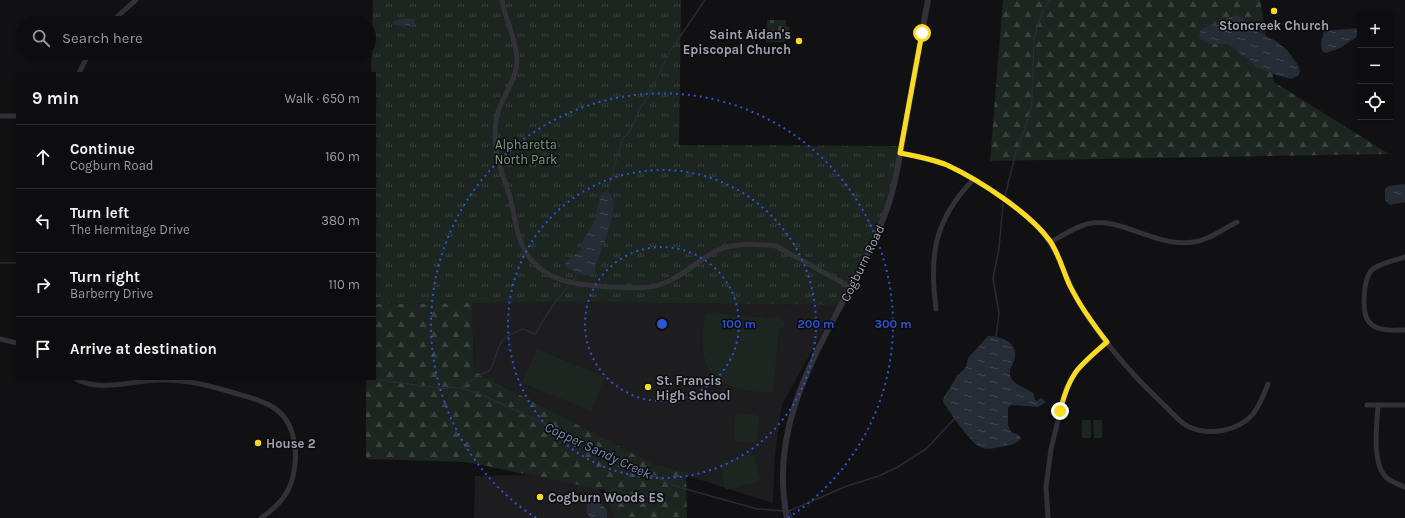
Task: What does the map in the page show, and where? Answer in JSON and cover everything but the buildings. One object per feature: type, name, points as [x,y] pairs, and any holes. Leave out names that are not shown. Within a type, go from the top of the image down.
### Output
[{"type":"street","points":[[118,16],[136,0]]},
{"type":"street","points":[[502,0],[505,16],[514,41],[516,60],[513,79],[496,119],[495,152],[511,200],[520,241],[530,258],[540,269],[550,276],[573,284],[645,288],[658,286],[672,281],[709,255],[723,248],[739,245],[767,245],[776,246],[850,287]]},
{"type":"street","name":"Cogburn Road","points":[[787,518],[783,497],[783,466],[790,416],[800,387],[885,214],[892,192],[900,153],[928,0]]},
{"type":"street","points":[[79,72],[85,60]]},
{"type":"street","points":[[0,116],[16,116]]},
{"type":"street","points":[[900,153],[922,157],[947,165],[973,180],[1018,210],[1038,227],[1051,242],[1070,286],[1086,315],[1114,353],[1181,422],[1195,429],[1218,431],[1240,424],[1257,409],[1268,384]]},
{"type":"street","points":[[936,309],[934,262],[939,232],[946,214],[973,180]]},
{"type":"street","points":[[1051,242],[1081,226],[1100,222],[1162,240],[1193,242],[1208,238],[1238,222]]},
{"type":"street","points":[[1405,257],[1373,269],[1367,276],[1365,286],[1366,315],[1370,323],[1387,330],[1405,330]]},
{"type":"street","points":[[0,339],[16,343]]},
{"type":"street","points":[[1048,518],[1046,488],[1051,449],[1066,388],[1078,369],[1107,342]]},
{"type":"street","points":[[79,380],[98,386],[158,380],[189,382],[210,386],[263,402],[280,412],[288,424],[295,445],[296,463],[290,486],[280,503],[261,518]]},
{"type":"street","points":[[1367,405],[1405,405]]},
{"type":"street","points":[[1378,405],[1377,462],[1384,476],[1396,484],[1405,487]]},
{"type":"shaded area","name":"St. Francis High School","points":[[580,302],[838,305],[782,404],[775,453],[773,503],[654,465],[474,371],[472,303]]},
{"type":"shaded area","name":"Cogburn Woods ES","points":[[585,474],[625,518],[474,518],[475,476]]},
{"type":"green space","name":"Alpharetta North Park","points":[[373,0],[681,0],[679,145],[904,146],[884,210],[861,267],[838,305],[580,302],[376,304],[376,72],[371,72],[371,60],[376,60],[376,16],[373,16]]},
{"type":"green space","points":[[1003,0],[1260,0],[1274,82],[1389,154],[990,161]]},
{"type":"green space","points":[[767,20],[786,20],[786,26],[790,27],[789,31],[786,31],[785,42],[766,42]]},
{"type":"green space","points":[[472,303],[474,371],[655,465],[686,472],[687,518],[615,518],[604,490],[467,462],[366,459],[366,380],[376,380],[376,304]]},
{"type":"green space","points":[[705,313],[770,318],[778,316],[784,321],[785,326],[779,330],[773,393],[736,388],[713,375],[707,364],[703,351]]},
{"type":"green space","points":[[537,349],[605,377],[591,411],[522,383]]},
{"type":"green space","points":[[737,413],[757,415],[759,417],[757,441],[755,443],[735,442],[733,439],[735,416]]},
{"type":"green space","points":[[1082,420],[1091,420],[1091,438],[1082,438]]},
{"type":"green space","points":[[1093,420],[1102,420],[1102,438],[1094,438]]},
{"type":"green space","points":[[752,454],[754,455],[760,479],[759,481],[727,490],[725,488],[720,462]]},
{"type":"water","points":[[1236,15],[1241,17],[1252,29],[1274,40],[1287,50],[1298,65],[1300,71],[1298,76],[1291,79],[1276,75],[1257,67],[1229,44],[1211,44],[1199,38],[1201,29]]},
{"type":"water","points":[[408,18],[415,20],[412,25],[397,25],[394,24],[393,21]]},
{"type":"water","points":[[1357,28],[1357,37],[1340,48],[1326,53],[1322,51],[1321,43],[1324,31]]},
{"type":"water","points":[[1405,184],[1405,202],[1390,205],[1385,200],[1385,189],[1389,186]]},
{"type":"water","points":[[604,192],[611,195],[613,204],[613,212],[608,232],[595,268],[595,274],[579,274],[564,266],[566,261],[581,250],[583,240],[595,220],[600,195]]},
{"type":"water","points":[[988,336],[1002,338],[1010,343],[1015,352],[1015,357],[1010,370],[1011,378],[1013,381],[1034,394],[1035,400],[1037,401],[1041,398],[1046,402],[1038,407],[1011,405],[1008,408],[1008,425],[1011,432],[1019,435],[1021,438],[1018,442],[1012,445],[987,449],[981,448],[969,438],[943,402],[944,397],[957,376],[966,367],[968,358]]},
{"type":"water","points":[[591,500],[598,502],[604,507],[607,511],[607,518],[591,518],[588,516],[586,506]]},
{"type":"waterway","points":[[607,193],[622,140],[631,129],[640,108],[648,97],[670,51],[705,0]]},
{"type":"waterway","name":"Copper Sandy Creek","points":[[1005,196],[1015,156],[1029,116],[1032,101],[1034,38],[1042,13],[1049,0]]},
{"type":"waterway","name":"Copper Sandy Creek","points":[[996,338],[999,313],[993,278],[999,248],[1003,204]]},
{"type":"waterway","name":"Copper Sandy Creek","points":[[0,263],[16,263]]},
{"type":"waterway","points":[[573,281],[578,272]]},
{"type":"waterway","points":[[461,388],[470,381],[490,370],[500,345],[507,337],[523,329],[535,334],[553,305],[571,283]]},
{"type":"waterway","name":"Copper Sandy Creek","points":[[376,379],[444,389],[450,387],[461,388],[480,394],[579,439],[675,486],[757,509],[785,511]]},
{"type":"waterway","name":"Copper Sandy Creek","points":[[789,511],[847,486],[879,476],[896,468],[926,449],[956,417]]},
{"type":"waterway","name":"Copper Sandy Creek","points":[[790,512],[792,518]]},
{"type":"place","name":"Stoncreek Church","points":[[1274,11]]},
{"type":"place","name":"Saint Aidan's Episcopal Church","points":[[799,41]]},
{"type":"place","name":"St. Francis High School","points":[[648,387]]},
{"type":"place","name":"House 2","points":[[258,443]]},
{"type":"place","name":"Cogburn Woods ES","points":[[540,497]]},
{"type":"route","points":[[922,33],[900,153],[922,157],[947,165],[992,191],[1038,227],[1051,242],[1070,286],[1086,315],[1107,342],[1083,363],[1073,375],[1066,388],[1060,411]]}]
